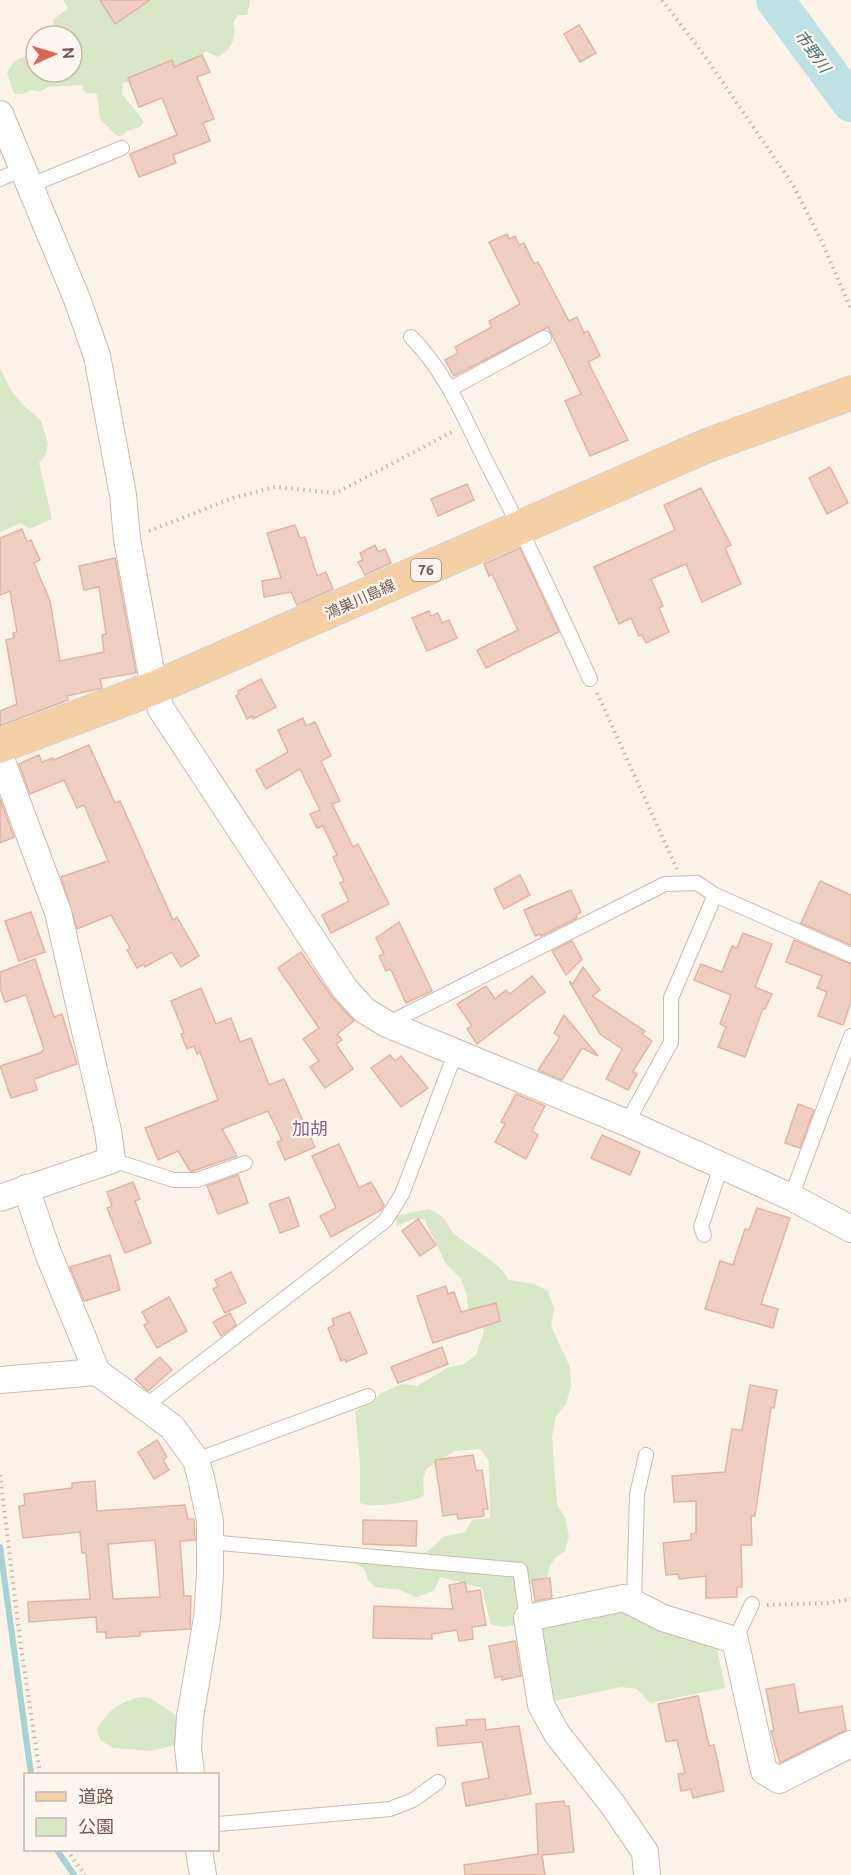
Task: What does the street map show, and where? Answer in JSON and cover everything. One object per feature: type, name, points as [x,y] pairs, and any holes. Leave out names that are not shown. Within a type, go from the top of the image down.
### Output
[{"type":"main road","name":"鴻巣川島線","points":[[0,746],[154,688],[706,446],[851,393]]},
{"type":"street","points":[[0,114],[77,299],[97,356],[123,495],[127,539],[154,688],[161,709],[345,989],[364,1010],[387,1024],[455,1054],[627,1123],[791,1197],[851,1229]]},
{"type":"street","points":[[0,756],[58,912],[108,1131],[112,1160],[0,1198]]},
{"type":"street","points":[[26,1188],[48,1253],[97,1372],[172,1427],[196,1460],[209,1506],[207,1618],[190,1717],[188,1747],[191,1773]]},
{"type":"street","points":[[0,1380],[97,1372]]},
{"type":"street","points":[[647,1875],[645,1852],[613,1804],[557,1734],[541,1706],[527,1618],[624,1598],[634,1601],[663,1618],[735,1640],[764,1771],[779,1780],[851,1744]]},
{"type":"street","points":[[200,1851],[203,1875]]},
{"type":"lane","points":[[0,179],[27,176],[122,148]]},
{"type":"lane","points":[[411,337],[431,357],[450,389],[522,527],[590,678]]},
{"type":"lane","points":[[450,389],[544,338]]},
{"type":"lane","points":[[387,1024],[665,884],[697,883],[715,895],[851,955]]},
{"type":"lane","points":[[627,1123],[671,1041],[671,998],[715,895]]},
{"type":"lane","points":[[791,1197],[851,1036]]},
{"type":"lane","points":[[144,1407],[385,1221],[402,1194],[455,1054]]},
{"type":"lane","points":[[112,1160],[174,1180],[196,1180],[245,1163]]},
{"type":"lane","points":[[704,1234],[701,1227],[721,1166]]},
{"type":"lane","points":[[196,1460],[368,1396]]},
{"type":"lane","points":[[634,1601],[637,1494],[646,1455]]},
{"type":"lane","points":[[209,1542],[520,1570],[527,1618]]},
{"type":"lane","points":[[735,1640],[752,1604]]},
{"type":"lane","points":[[219,1824],[390,1809],[413,1800],[438,1782]]},
{"type":"path","points":[[662,0],[704,55],[793,185],[822,242],[851,309]]},
{"type":"path","points":[[127,539],[233,498],[275,487],[336,493],[468,424]]},
{"type":"path","points":[[590,678],[683,883]]},
{"type":"path","points":[[0,1475],[21,1648],[40,1773]]},
{"type":"path","points":[[752,1604],[791,1605],[851,1599]]},
{"type":"path","points":[[68,1851],[85,1875]]},
{"type":"green space","points":[[63,0],[249,0],[250,2],[247,15],[238,15],[233,23],[234,38],[230,47],[223,54],[218,57],[205,51],[200,61],[123,83],[122,94],[144,122],[140,127],[127,131],[122,136],[117,136],[100,119],[97,94],[86,93],[82,89],[83,85],[48,87],[39,92],[31,90],[22,94],[14,94],[7,72],[15,61],[24,57],[24,84],[84,84],[84,24],[53,24],[53,20],[68,8]]},
{"type":"green space","points":[[0,368],[9,387],[21,403],[41,421],[48,443],[45,456],[39,463],[52,519],[29,529],[21,523],[0,532]]},
{"type":"green space","points":[[428,1209],[445,1219],[453,1233],[492,1261],[509,1280],[534,1284],[548,1291],[554,1309],[551,1326],[570,1367],[571,1386],[566,1404],[556,1416],[552,1437],[557,1504],[565,1518],[569,1536],[565,1551],[554,1559],[550,1566],[548,1579],[523,1586],[515,1625],[504,1627],[491,1625],[482,1588],[440,1577],[434,1591],[416,1597],[400,1590],[375,1587],[368,1580],[364,1569],[353,1562],[354,1548],[426,1553],[443,1537],[465,1532],[472,1520],[490,1518],[489,1461],[481,1449],[455,1451],[427,1468],[423,1479],[424,1496],[382,1505],[360,1503],[360,1463],[355,1411],[369,1404],[381,1393],[402,1384],[417,1386],[447,1368],[464,1364],[476,1355],[484,1330],[469,1318],[467,1296],[461,1279],[446,1264],[424,1219],[413,1219],[397,1226],[395,1216]]},
{"type":"green space","points":[[628,1609],[716,1643],[725,1688],[650,1703],[637,1689],[621,1687],[555,1701],[540,1638],[543,1629],[552,1624]]},
{"type":"green space","points":[[141,1697],[150,1698],[185,1721],[180,1744],[150,1751],[113,1748],[100,1740],[97,1729],[105,1717],[120,1704]]},
{"type":"building","points":[[100,0],[150,0],[115,24]]},
{"type":"building","points":[[579,25],[596,53],[580,62],[564,34]]},
{"type":"building","points":[[202,55],[210,72],[197,77],[214,119],[203,123],[210,141],[173,155],[176,163],[139,177],[130,154],[177,135],[162,98],[139,107],[128,78],[172,60],[174,67]]},
{"type":"building","points":[[507,234],[509,239],[515,236],[519,245],[524,243],[534,264],[538,262],[569,321],[577,317],[584,333],[588,331],[600,356],[588,362],[628,440],[590,456],[565,401],[581,394],[548,327],[454,376],[445,360],[458,353],[455,347],[492,327],[489,321],[520,304],[489,242]]},
{"type":"building","points":[[830,467],[848,503],[827,514],[809,478]]},
{"type":"building","points":[[467,484],[474,500],[438,516],[431,499]]},
{"type":"building","points":[[701,488],[731,545],[725,548],[741,584],[702,602],[686,564],[651,579],[663,606],[659,608],[669,632],[646,643],[642,635],[639,636],[631,618],[619,624],[594,567],[675,530],[664,505]]},
{"type":"building","points":[[295,525],[300,538],[305,537],[317,576],[326,572],[333,589],[297,605],[291,592],[264,597],[262,581],[281,578],[267,533]]},
{"type":"building","points":[[22,529],[27,542],[31,540],[40,560],[34,563],[50,601],[60,661],[104,652],[102,635],[106,634],[99,587],[84,590],[79,566],[115,558],[136,673],[100,679],[102,688],[67,696],[68,700],[0,726],[0,711],[17,704],[6,640],[14,638],[13,633],[17,632],[10,591],[0,595],[0,538]]},
{"type":"building","points":[[375,545],[378,552],[385,549],[391,563],[365,575],[358,562],[363,560],[360,553]]},
{"type":"building","points":[[520,548],[559,632],[486,668],[477,650],[518,630],[492,574],[489,576],[484,564]]},
{"type":"building","points":[[429,611],[431,616],[438,613],[442,623],[449,620],[457,638],[427,651],[412,618]]},
{"type":"building","points":[[261,679],[276,707],[253,719],[252,716],[247,719],[236,696],[239,694],[238,691]]},
{"type":"building","points":[[303,718],[306,726],[315,722],[331,756],[321,761],[340,801],[332,804],[353,847],[358,844],[389,904],[331,933],[322,915],[349,901],[340,883],[344,881],[333,857],[337,855],[323,826],[317,828],[310,814],[320,810],[300,769],[266,789],[256,770],[288,752],[278,730]]},
{"type":"building","points":[[89,745],[115,803],[120,801],[173,920],[177,917],[199,956],[181,967],[172,952],[145,967],[144,964],[137,968],[127,950],[130,948],[111,915],[77,929],[61,877],[108,861],[84,805],[77,808],[64,780],[30,794],[19,764],[39,755],[42,762],[53,758],[54,760]]},
{"type":"building","points":[[0,799],[14,837],[0,843]]},
{"type":"building","points":[[520,875],[530,895],[504,909],[494,889]]},
{"type":"building","points":[[820,881],[851,895],[851,945],[801,923]]},
{"type":"building","points":[[571,890],[581,912],[576,915],[577,918],[541,936],[540,934],[535,936],[524,910]]},
{"type":"building","points":[[31,912],[45,952],[19,961],[5,921]]},
{"type":"building","points":[[399,922],[432,991],[406,1003],[392,972],[390,969],[386,971],[379,956],[384,954],[376,938]]},
{"type":"building","points":[[743,933],[772,944],[755,987],[772,994],[765,1009],[763,1008],[745,1057],[718,1047],[726,1027],[720,1024],[731,995],[694,980],[701,964],[722,972],[732,946],[737,948]]},
{"type":"building","points":[[794,940],[851,964],[851,1002],[843,1025],[818,1016],[827,992],[817,988],[822,976],[786,962]]},
{"type":"building","points":[[572,941],[582,959],[566,975],[552,951]]},
{"type":"building","points":[[301,952],[332,997],[354,1021],[337,1034],[342,1040],[336,1044],[353,1069],[325,1088],[310,1067],[319,1061],[303,1039],[319,1028],[278,968]]},
{"type":"building","points":[[35,959],[54,1017],[62,1014],[77,1064],[34,1079],[37,1090],[11,1098],[0,1066],[40,1053],[44,1049],[26,995],[5,1002],[0,988],[0,972]]},
{"type":"building","points":[[583,967],[600,990],[592,996],[645,1031],[642,1034],[652,1041],[633,1071],[637,1074],[628,1090],[606,1079],[622,1049],[600,1034],[569,981],[573,984]]},
{"type":"building","points":[[532,976],[545,992],[477,1044],[467,1029],[472,1026],[457,1004],[486,986],[495,999],[506,990],[510,994]]},
{"type":"building","points":[[201,988],[216,1024],[231,1018],[240,1042],[251,1038],[269,1085],[284,1079],[315,1147],[285,1160],[277,1142],[282,1140],[268,1111],[222,1129],[237,1156],[193,1171],[190,1171],[178,1151],[158,1160],[145,1128],[218,1100],[200,1052],[197,1054],[194,1046],[187,1049],[181,1034],[184,1033],[171,1001]]},
{"type":"building","points":[[564,1015],[598,1056],[582,1048],[562,1080],[538,1070],[560,1037],[554,1033]]},
{"type":"building","points":[[390,1055],[395,1061],[401,1056],[428,1088],[401,1107],[371,1068]]},
{"type":"building","points":[[516,1094],[545,1106],[532,1131],[538,1135],[526,1159],[495,1142],[505,1124],[501,1122]]},
{"type":"building","points":[[798,1104],[814,1110],[800,1148],[785,1143]]},
{"type":"building","points":[[602,1135],[640,1152],[630,1175],[591,1158]]},
{"type":"building","points":[[339,1144],[359,1188],[371,1182],[384,1205],[381,1210],[331,1237],[320,1216],[336,1208],[312,1156]]},
{"type":"building","points":[[238,1175],[248,1203],[218,1214],[207,1186]]},
{"type":"building","points":[[133,1182],[140,1199],[135,1201],[151,1243],[125,1253],[107,1208],[112,1206],[107,1192]]},
{"type":"building","points":[[289,1197],[299,1226],[280,1233],[269,1204]]},
{"type":"building","points":[[757,1208],[790,1218],[761,1304],[778,1309],[773,1328],[705,1309],[720,1261],[733,1265],[745,1229],[749,1230]]},
{"type":"building","points":[[418,1219],[436,1245],[420,1256],[402,1231]]},
{"type":"building","points":[[110,1255],[120,1290],[84,1301],[70,1267]]},
{"type":"building","points":[[231,1272],[246,1303],[225,1313],[213,1289],[218,1286],[215,1280]]},
{"type":"building","points":[[446,1286],[448,1294],[454,1292],[461,1312],[496,1303],[500,1321],[433,1343],[417,1296]]},
{"type":"building","points":[[169,1297],[187,1331],[157,1348],[144,1325],[148,1323],[142,1312]]},
{"type":"building","points":[[350,1312],[367,1353],[346,1362],[345,1359],[341,1361],[328,1328],[334,1325],[332,1319]]},
{"type":"building","points":[[230,1313],[236,1325],[221,1336],[213,1322]]},
{"type":"building","points":[[442,1347],[448,1364],[398,1383],[391,1367]]},
{"type":"building","points":[[160,1357],[172,1370],[148,1391],[135,1379]]},
{"type":"building","points":[[750,1385],[777,1390],[774,1408],[771,1407],[755,1516],[751,1516],[752,1545],[741,1545],[742,1587],[737,1587],[737,1597],[706,1598],[706,1576],[679,1579],[678,1574],[666,1575],[663,1543],[691,1540],[691,1534],[696,1533],[696,1501],[674,1502],[672,1476],[725,1472],[732,1429],[742,1430]]},
{"type":"building","points":[[157,1440],[167,1457],[163,1460],[169,1470],[154,1479],[138,1452]]},
{"type":"building","points":[[473,1455],[476,1471],[482,1470],[488,1509],[483,1509],[484,1516],[458,1519],[457,1514],[443,1516],[435,1460]]},
{"type":"building","points":[[95,1481],[97,1511],[185,1505],[188,1519],[194,1519],[195,1540],[180,1541],[184,1596],[191,1596],[190,1629],[140,1632],[140,1636],[106,1638],[106,1632],[97,1632],[96,1617],[29,1622],[28,1602],[90,1599],[86,1553],[82,1553],[80,1532],[23,1538],[19,1506],[25,1505],[24,1494],[72,1488],[72,1483]],"holes":[[[155,1540],[160,1597],[113,1599],[108,1544]]]},
{"type":"building","points":[[363,1520],[417,1521],[416,1546],[363,1544]]},
{"type":"building","points":[[550,1578],[552,1598],[535,1601],[532,1580]]},
{"type":"building","points":[[465,1582],[467,1592],[480,1590],[486,1625],[472,1627],[473,1639],[459,1641],[457,1630],[432,1634],[432,1639],[373,1638],[374,1606],[453,1609],[449,1585]]},
{"type":"building","points":[[515,1641],[521,1676],[502,1680],[501,1676],[495,1678],[489,1646]]},
{"type":"building","points":[[794,1684],[799,1713],[842,1706],[846,1730],[780,1763],[771,1731],[774,1731],[766,1689]]},
{"type":"building","points":[[698,1696],[709,1746],[714,1745],[724,1791],[693,1798],[691,1789],[681,1791],[678,1774],[685,1773],[677,1740],[666,1742],[658,1704]]},
{"type":"building","points":[[485,1719],[486,1730],[519,1726],[531,1794],[466,1806],[462,1783],[489,1778],[482,1742],[438,1746],[436,1728],[467,1725],[466,1720]]},
{"type":"building","points":[[564,1801],[565,1806],[569,1806],[574,1852],[542,1855],[545,1875],[465,1875],[464,1865],[538,1854],[536,1804]]},
{"type":"waterway","name":"市野川","points":[[775,0],[851,103]]},
{"type":"waterway","points":[[0,1547],[31,1773]]},
{"type":"waterway","points":[[58,1851],[74,1875]]},
{"type":"district","name":"加胡","points":[[310,1128]]}]
